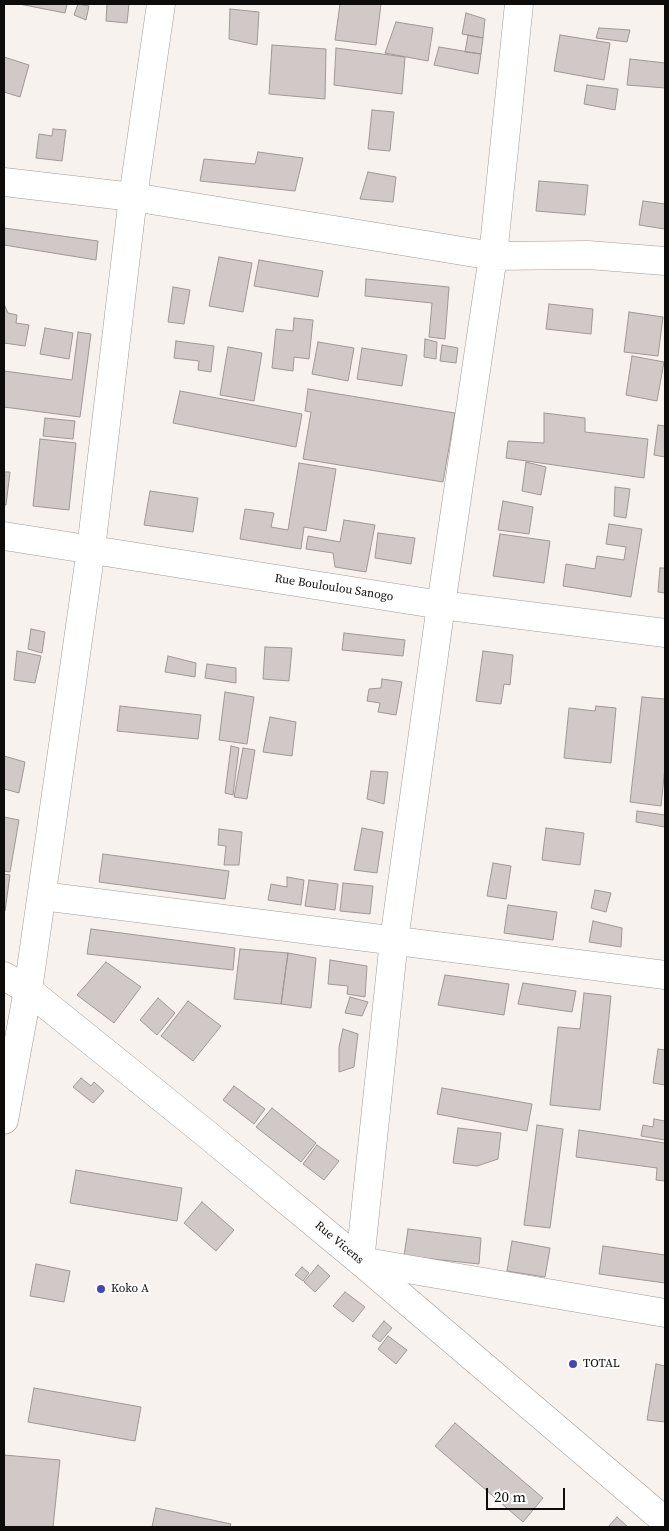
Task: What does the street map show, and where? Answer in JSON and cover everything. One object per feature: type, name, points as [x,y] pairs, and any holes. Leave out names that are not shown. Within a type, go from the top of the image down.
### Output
[{"type":"street","points":[[4,1120],[28,990],[91,549],[134,197],[161,4]]},
{"type":"street","points":[[519,4],[494,256],[441,605],[394,940],[360,1261],[665,1313]]},
{"type":"street","points":[[4,182],[134,197],[494,256],[588,255],[665,261]]},
{"type":"street","name":"Rue Bouloulou Sanogo","points":[[4,536],[441,605],[665,633]]},
{"type":"street","points":[[42,896],[665,975]]},
{"type":"street","name":"Rue Vicens","points":[[4,976],[28,990],[201,1129],[360,1261],[665,1521]]},
{"type":"building","points":[[19,4],[67,4],[65,13]]},
{"type":"building","points":[[78,4],[89,6],[86,20],[74,15]]},
{"type":"building","points":[[107,4],[129,4],[127,23],[106,21]]},
{"type":"building","points":[[340,4],[381,4],[376,45],[335,40]]},
{"type":"building","points":[[230,9],[259,12],[257,45],[229,39]]},
{"type":"building","points":[[466,13],[485,19],[483,38],[462,34]]},
{"type":"building","points":[[396,22],[433,28],[428,61],[385,53]]},
{"type":"building","points":[[599,28],[630,30],[627,42],[596,38]]},
{"type":"building","points":[[468,35],[483,38],[481,54],[465,52]]},
{"type":"building","points":[[560,35],[610,43],[604,80],[554,71]]},
{"type":"building","points":[[272,45],[326,49],[325,99],[269,94]]},
{"type":"building","points":[[439,47],[481,54],[478,74],[434,65]]},
{"type":"building","points":[[336,48],[405,57],[402,94],[334,85]]},
{"type":"building","points":[[4,57],[29,65],[20,97],[4,92]]},
{"type":"building","points":[[630,59],[665,63],[665,88],[627,85]]},
{"type":"building","points":[[587,85],[618,89],[615,110],[584,104]]},
{"type":"building","points":[[372,110],[394,112],[390,151],[368,149]]},
{"type":"building","points":[[53,129],[66,130],[62,161],[36,158],[39,134],[52,136]]},
{"type":"building","points":[[258,152],[303,158],[295,191],[200,181],[204,159],[255,164]]},
{"type":"building","points":[[368,172],[396,177],[393,202],[360,199]]},
{"type":"building","points":[[539,181],[588,185],[585,215],[536,211]]},
{"type":"building","points":[[643,201],[665,204],[665,229],[639,225]]},
{"type":"building","points":[[4,228],[98,241],[96,260],[4,245]]},
{"type":"building","points":[[219,257],[252,263],[243,312],[209,306]]},
{"type":"building","points":[[259,260],[323,271],[318,297],[254,286]]},
{"type":"building","points":[[366,279],[449,287],[445,339],[429,337],[432,303],[365,296]]},
{"type":"building","points":[[173,287],[190,290],[184,324],[168,322]]},
{"type":"building","points":[[4,304],[8,313],[17,315],[16,323],[29,325],[25,346],[4,343]]},
{"type":"building","points":[[549,304],[593,309],[591,334],[546,329]]},
{"type":"building","points":[[629,312],[663,317],[658,356],[624,352]]},
{"type":"building","points":[[294,318],[313,320],[309,359],[294,357],[293,371],[272,368],[276,329],[293,331]]},
{"type":"building","points":[[45,328],[73,333],[69,359],[40,354]]},
{"type":"building","points":[[78,332],[91,334],[80,417],[4,407],[4,371],[72,380]]},
{"type":"building","points":[[425,339],[437,342],[436,359],[424,357]]},
{"type":"building","points":[[176,341],[214,346],[211,372],[198,370],[199,361],[174,358]]},
{"type":"building","points":[[318,342],[354,348],[348,381],[312,374]]},
{"type":"building","points":[[442,345],[458,348],[456,363],[440,361]]},
{"type":"building","points":[[228,347],[262,353],[254,401],[220,395]]},
{"type":"building","points":[[362,348],[407,355],[402,386],[357,379]]},
{"type":"building","points":[[632,356],[664,362],[657,401],[626,395]]},
{"type":"building","points":[[308,389],[455,413],[443,482],[303,459],[311,412],[305,411]]},
{"type":"building","points":[[180,391],[302,414],[296,447],[173,423]]},
{"type":"building","points":[[544,413],[585,418],[585,432],[648,439],[644,478],[506,458],[508,441],[544,443]]},
{"type":"building","points":[[45,418],[75,421],[73,439],[43,436]]},
{"type":"building","points":[[658,425],[665,426],[665,457],[654,455]]},
{"type":"building","points":[[40,439],[76,443],[69,510],[33,506]]},
{"type":"building","points":[[526,462],[546,467],[541,495],[522,491]]},
{"type":"building","points":[[299,463],[336,469],[326,531],[304,527],[301,549],[240,539],[245,509],[274,513],[271,527],[288,530]]},
{"type":"building","points":[[4,472],[10,472],[6,505],[4,505]]},
{"type":"building","points":[[615,487],[630,489],[626,518],[614,516]]},
{"type":"building","points":[[150,491],[198,498],[193,532],[144,525]]},
{"type":"building","points":[[503,501],[533,507],[529,534],[498,530]]},
{"type":"building","points":[[344,520],[375,525],[366,572],[335,567],[333,553],[306,549],[308,536],[340,542]]},
{"type":"building","points":[[609,524],[642,529],[631,597],[563,586],[566,564],[595,569],[597,556],[624,560],[626,547],[606,544]]},
{"type":"building","points":[[378,533],[415,538],[411,564],[375,558]]},
{"type":"building","points":[[500,534],[550,541],[544,583],[493,576]]},
{"type":"building","points":[[660,568],[665,568],[665,593],[658,592]]},
{"type":"building","points":[[31,629],[45,632],[42,653],[28,649]]},
{"type":"building","points":[[344,633],[405,640],[403,656],[342,650]]},
{"type":"building","points":[[265,647],[292,648],[289,681],[263,679]]},
{"type":"building","points":[[17,651],[41,656],[35,683],[14,680]]},
{"type":"building","points":[[483,651],[513,655],[510,685],[504,684],[501,704],[476,701]]},
{"type":"building","points":[[168,656],[196,663],[195,677],[165,672]]},
{"type":"building","points":[[207,664],[236,668],[236,683],[205,678]]},
{"type":"building","points":[[382,679],[402,682],[396,715],[378,712],[380,703],[367,701],[369,689],[381,688]]},
{"type":"building","points":[[225,692],[254,697],[247,744],[219,740]]},
{"type":"building","points":[[642,697],[665,699],[665,767],[661,806],[630,802]]},
{"type":"building","points":[[120,706],[201,715],[198,739],[117,731]]},
{"type":"building","points":[[596,706],[616,708],[611,763],[564,758],[569,708],[595,711]]},
{"type":"building","points":[[270,717],[296,722],[292,756],[263,752]]},
{"type":"building","points":[[231,746],[239,748],[233,795],[225,793]]},
{"type":"building","points":[[243,748],[255,750],[247,799],[234,797]]},
{"type":"building","points":[[4,756],[25,762],[19,793],[4,789]]},
{"type":"building","points":[[371,771],[388,772],[384,804],[367,799]]},
{"type":"building","points":[[637,811],[665,815],[665,827],[636,822]]},
{"type":"building","points":[[4,817],[19,820],[10,872],[4,871]]},
{"type":"building","points":[[362,828],[383,832],[377,873],[354,870]]},
{"type":"building","points":[[546,828],[584,833],[580,865],[542,860]]},
{"type":"building","points":[[219,829],[242,832],[239,865],[224,865],[226,846],[218,845]]},
{"type":"building","points":[[103,854],[229,871],[225,899],[99,882]]},
{"type":"building","points":[[493,863],[511,866],[506,899],[487,896]]},
{"type":"building","points":[[4,874],[10,875],[5,911],[4,911]]},
{"type":"building","points":[[287,877],[304,880],[301,905],[268,900],[271,884],[287,887]]},
{"type":"building","points":[[309,880],[338,884],[335,910],[305,906]]},
{"type":"building","points":[[343,883],[373,886],[370,914],[340,911]]},
{"type":"building","points":[[595,890],[611,893],[606,912],[591,908]]},
{"type":"building","points":[[508,905],[557,912],[553,940],[504,933]]},
{"type":"building","points":[[593,921],[622,928],[621,947],[589,942]]},
{"type":"building","points":[[91,929],[235,948],[233,970],[87,954]]},
{"type":"building","points":[[240,949],[288,953],[281,1004],[234,999]]},
{"type":"building","points":[[288,953],[316,958],[311,1008],[281,1004]]},
{"type":"building","points":[[330,960],[367,966],[365,997],[347,994],[348,986],[328,984]]},
{"type":"building","points":[[106,962],[141,987],[114,1023],[77,995]]},
{"type":"building","points":[[445,975],[509,984],[504,1015],[438,1005]]},
{"type":"building","points":[[523,983],[576,991],[572,1012],[518,1004]]},
{"type":"building","points":[[584,993],[611,996],[600,1110],[550,1105],[558,1027],[580,1029]]},
{"type":"building","points":[[350,997],[368,1002],[362,1016],[345,1013]]},
{"type":"building","points":[[158,998],[175,1013],[157,1035],[140,1020]]},
{"type":"building","points":[[188,1001],[221,1026],[193,1061],[161,1036]]},
{"type":"building","points":[[343,1029],[358,1034],[354,1067],[339,1072],[339,1047]]},
{"type":"building","points":[[658,1049],[665,1050],[665,1085],[653,1083]]},
{"type":"building","points":[[81,1078],[91,1086],[94,1082],[104,1091],[93,1103],[73,1087]]},
{"type":"building","points":[[234,1086],[265,1109],[254,1124],[223,1100]]},
{"type":"building","points":[[442,1088],[532,1104],[527,1131],[437,1114]]},
{"type":"building","points":[[272,1108],[316,1143],[301,1162],[256,1127]]},
{"type":"building","points":[[654,1119],[665,1121],[665,1140],[641,1136],[643,1125],[653,1127]]},
{"type":"building","points":[[537,1125],[563,1129],[550,1228],[524,1225]]},
{"type":"building","points":[[458,1128],[501,1133],[498,1159],[477,1166],[453,1163]]},
{"type":"building","points":[[579,1130],[665,1143],[665,1181],[656,1180],[657,1168],[576,1157]]},
{"type":"building","points":[[317,1145],[339,1161],[324,1180],[303,1164]]},
{"type":"building","points":[[76,1170],[182,1188],[177,1221],[70,1203]]},
{"type":"building","points":[[202,1202],[234,1230],[216,1251],[184,1223]]},
{"type":"building","points":[[408,1229],[481,1238],[479,1264],[404,1256]]},
{"type":"building","points":[[512,1241],[550,1248],[545,1277],[507,1271]]},
{"type":"building","points":[[603,1246],[665,1255],[665,1283],[599,1274]]},
{"type":"building","points":[[36,1264],[70,1271],[64,1302],[30,1296]]},
{"type":"building","points":[[318,1265],[330,1276],[315,1292],[304,1282]]},
{"type":"building","points":[[302,1267],[309,1273],[303,1281],[295,1275]]},
{"type":"building","points":[[345,1292],[365,1307],[353,1322],[333,1306]]},
{"type":"building","points":[[384,1321],[392,1328],[380,1342],[372,1336]]},
{"type":"building","points":[[388,1336],[407,1350],[396,1364],[378,1349]]},
{"type":"building","points":[[656,1364],[665,1366],[665,1422],[647,1420]]},
{"type":"building","points":[[34,1388],[141,1407],[135,1441],[28,1422]]},
{"type":"building","points":[[455,1423],[543,1498],[523,1522],[435,1446]]},
{"type":"building","points":[[4,1455],[60,1460],[53,1527],[4,1527]]},
{"type":"building","points":[[156,1508],[231,1524],[230,1527],[152,1527]]},
{"type":"building","points":[[617,1517],[628,1527],[608,1527]]},
{"type":"place","name":"Koko A","points":[[101,1289]]},
{"type":"place","name":"TOTAL","points":[[573,1364]]}]
